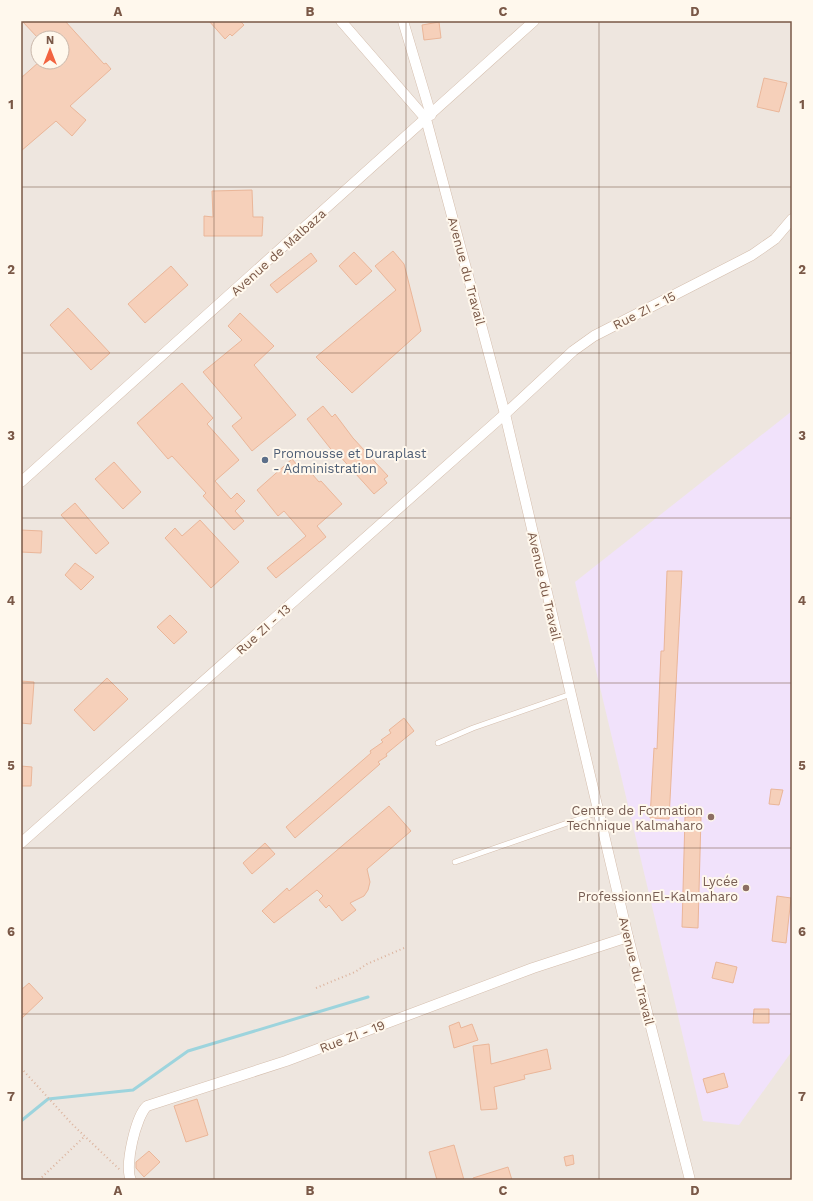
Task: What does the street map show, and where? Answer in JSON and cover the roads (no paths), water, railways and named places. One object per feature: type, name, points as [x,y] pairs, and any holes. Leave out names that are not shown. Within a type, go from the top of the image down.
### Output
[{"type":"street","name":"Avenue du Travail","points":[[341,21],[429,117],[505,414],[628,937],[690,1180]]},
{"type":"street","points":[[403,21],[429,117]]},
{"type":"street","name":"Avenue de Malbaza","points":[[21,482],[429,117],[534,21]]},
{"type":"street","name":"Rue ZI - 15","points":[[505,414],[573,351],[594,336],[752,255],[775,239],[792,219]]},
{"type":"street","name":"Rue ZI - 13","points":[[21,843],[505,414]]},
{"type":"street","name":"Rue ZI - 19","points":[[130,1180],[128,1167],[130,1152],[138,1122],[147,1106],[286,1061],[526,970],[628,937]]},
{"type":"lane","points":[[438,743],[473,728],[571,694]]},
{"type":"lane","points":[[455,862],[599,812]]},
{"type":"waterway","points":[[21,1121],[48,1099],[133,1090],[188,1051],[368,997]]},
{"type":"place","name":"Promousse et Duraplast - Administration","points":[[265,460]]},
{"type":"place","name":"Centre de Formation Technique Kalmaharo","points":[[711,817]]},
{"type":"place","name":"Lycée ProfessionnEl-Kalmaharo","points":[[746,888]]}]
